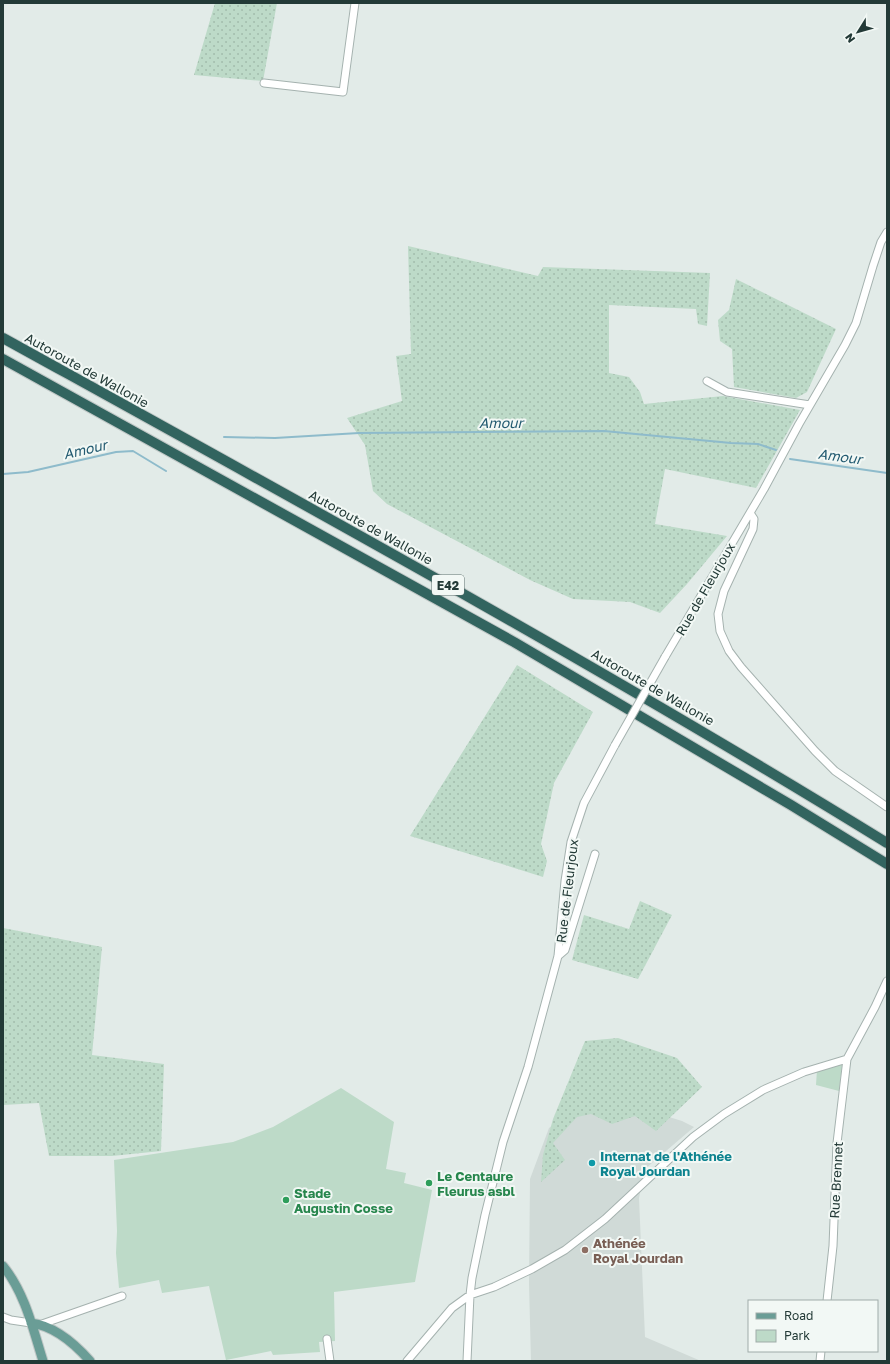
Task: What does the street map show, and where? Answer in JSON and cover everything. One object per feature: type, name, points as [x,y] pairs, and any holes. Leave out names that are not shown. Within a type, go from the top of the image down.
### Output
[{"type":"highway","name":"Autoroute de Wallonie","points":[[3,338],[524,628],[704,732],[887,843]]},
{"type":"highway","name":"E42","points":[[3,359],[521,646],[791,805],[887,864]]},
{"type":"main road","points":[[3,1266],[10,1274],[24,1303],[43,1361]]},
{"type":"main road","points":[[31,1323],[42,1324],[74,1344],[90,1361]]},
{"type":"street","points":[[264,83],[343,92],[355,3]]},
{"type":"street","name":"Rue de Fleurjoux","points":[[467,1361],[470,1295],[485,1215],[503,1142],[528,1067],[558,956],[565,881],[571,842],[584,803],[615,745],[750,513],[845,345],[856,323],[881,242],[887,232]]},
{"type":"street","points":[[706,381],[728,392],[810,405]]},
{"type":"street","points":[[750,513],[754,519],[753,529],[724,592],[718,614],[720,631],[729,651],[741,667],[835,771],[887,807]]},
{"type":"street","name":"Rue de Fleurjoux","points":[[558,956],[565,950],[595,854]]},
{"type":"street","points":[[407,1361],[452,1308],[470,1295],[494,1287],[532,1269],[565,1250],[605,1219],[693,1137],[724,1114],[763,1090],[804,1072],[846,1059],[875,1007],[887,981]]},
{"type":"street","name":"Rue Brennet","points":[[827,1300],[833,1246],[837,1143],[846,1059]]},
{"type":"street","points":[[42,1324],[122,1296]]},
{"type":"street","points":[[3,1317],[11,1320],[31,1323]]},
{"type":"street","points":[[327,1338],[330,1361]]},
{"type":"shaded area","name":"Athénée Royal Jourdan","points":[[588,1102],[640,1108],[682,1121],[694,1127],[645,1169],[639,1198],[645,1337],[701,1361],[531,1361],[529,1284],[530,1179],[549,1128]]},
{"type":"green space","points":[[215,3],[277,3],[263,81],[194,75]]},
{"type":"green space","points":[[408,246],[538,276],[543,267],[710,273],[707,326],[698,324],[696,309],[609,305],[609,373],[629,377],[640,392],[644,404],[723,396],[800,410],[756,488],[665,469],[655,524],[727,536],[687,584],[660,613],[630,602],[573,599],[530,580],[387,504],[373,491],[365,445],[347,418],[402,401],[396,356],[411,354]]},
{"type":"green space","points":[[736,279],[836,329],[807,392],[796,398],[734,387],[732,349],[720,341],[718,320],[729,310]]},
{"type":"green space","points":[[517,665],[593,712],[554,783],[541,844],[547,861],[543,877],[410,836]]},
{"type":"green space","points":[[640,901],[672,915],[638,979],[572,960],[584,915],[629,929]]},
{"type":"green space","points":[[3,928],[102,947],[92,1055],[164,1064],[161,1151],[112,1156],[49,1156],[39,1103],[3,1105]]},
{"type":"green space","points":[[618,1038],[677,1058],[702,1087],[656,1131],[635,1116],[612,1124],[591,1114],[577,1117],[553,1143],[565,1160],[541,1182],[543,1155],[553,1119],[585,1041]]},
{"type":"green space","points":[[842,1065],[839,1091],[816,1085],[817,1070]]},
{"type":"green space","points":[[341,1088],[394,1122],[386,1169],[406,1173],[404,1183],[432,1190],[415,1282],[334,1292],[335,1341],[319,1342],[320,1352],[273,1355],[271,1351],[226,1360],[209,1286],[162,1293],[159,1280],[119,1288],[116,1253],[117,1231],[114,1160],[233,1142],[273,1127]]},
{"type":"waterway","name":"Amour","points":[[224,437],[275,438],[359,433],[604,431],[731,443],[758,444],[776,450]]},
{"type":"waterway","name":"Amour","points":[[3,474],[28,472],[116,452],[133,451],[166,471]]},
{"type":"waterway","name":"Amour","points":[[790,459],[887,473]]},
{"type":"place","name":"Internat de l'Athénée Royal Jourdan","points":[[592,1163]]},
{"type":"place","name":"Le Centaure Fleurus asbl","points":[[429,1183]]},
{"type":"place","name":"Stade Augustin Cosse","points":[[286,1200]]},
{"type":"place","name":"Athénée Royal Jourdan","points":[[585,1250]]}]
